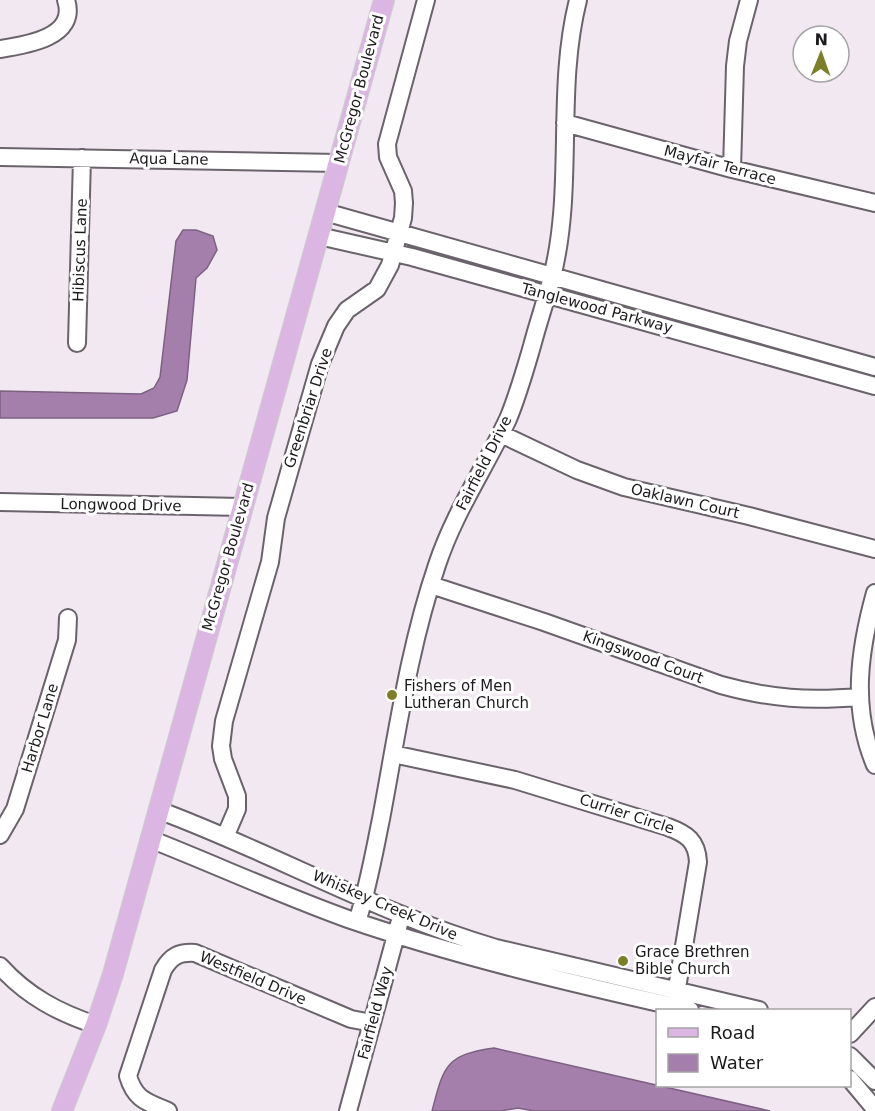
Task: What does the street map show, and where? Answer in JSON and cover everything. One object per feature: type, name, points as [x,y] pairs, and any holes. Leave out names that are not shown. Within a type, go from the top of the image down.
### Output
[{"type":"main road","name":"McGregor Boulevard","points":[[62,1111],[96,1025],[150,839],[384,0]]},
{"type":"street","points":[[0,49],[36,41],[62,29],[68,16],[66,0]]},
{"type":"street","name":"Greenbriar Drive","points":[[225,837],[237,809],[237,796],[223,759],[221,746],[224,721],[270,562],[276,518],[288,471],[320,364],[336,326],[347,310],[377,289],[390,265],[403,218],[403,191],[392,169],[387,144],[426,0]]},
{"type":"street","name":"Fairfield Drive","points":[[357,922],[364,898],[420,621],[447,538],[501,434],[518,392],[552,277],[562,200],[568,49],[578,0]]},
{"type":"street","points":[[732,169],[735,66],[738,42],[749,0]]},
{"type":"street","name":"Mayfair Terrace","points":[[565,123],[732,169],[875,203]]},
{"type":"street","name":"Aqua Lane","points":[[0,157],[339,163]]},
{"type":"street","name":"Hibiscus Lane","points":[[77,343],[82,158]]},
{"type":"street","name":"Tanglewood Parkway","points":[[325,212],[875,367]]},
{"type":"street","name":"Tanglewood Parkway","points":[[319,236],[393,253],[875,386]]},
{"type":"street","name":"Oaklawn Court","points":[[501,434],[577,470],[624,487],[749,516],[875,549]]},
{"type":"street","name":"Longwood Drive","points":[[0,502],[242,507]]},
{"type":"street","name":"Kingswood Court","points":[[431,585],[544,622],[721,686],[789,699],[860,698]]},
{"type":"street","points":[[875,593],[862,649],[860,698],[863,725],[875,765]]},
{"type":"street","name":"Harbor Lane","points":[[0,835],[15,809],[68,639],[68,618]]},
{"type":"street","name":"Currier Circle","points":[[393,754],[556,791],[674,829],[691,838],[697,850],[698,862],[680,1003]]},
{"type":"street","name":"Whiskey Creek Drive","points":[[158,810],[401,915],[458,937],[680,1003]]},
{"type":"street","name":"Whiskey Creek Drive","points":[[150,839],[357,922],[524,971],[680,1003],[739,1009]]},
{"type":"street","name":"Fairfield Way","points":[[348,1111],[401,915]]},
{"type":"street","name":"Westfield Drive","points":[[168,1111],[142,1100],[132,1090],[128,1076],[163,970],[170,959],[182,953],[195,953],[351,1019],[372,1023]]},
{"type":"street","points":[[0,966],[19,985],[47,1005],[74,1018],[96,1025]]},
{"type":"street","points":[[851,1032],[875,1007]]},
{"type":"street","points":[[851,1058],[875,1082]]},
{"type":"street","points":[[851,1081],[875,1109]]},
{"type":"water","points":[[183,230],[196,230],[213,236],[217,250],[207,268],[196,278],[187,380],[177,411],[153,418],[0,418],[0,391],[141,394],[154,388],[160,377],[176,241]]},
{"type":"water","points":[[494,1048],[656,1085],[656,1087],[665,1087],[770,1111],[534,1111],[518,1108],[500,1111],[432,1111],[440,1083],[449,1065],[465,1054]]},
{"type":"place","name":"Fishers of Men Lutheran Church","points":[[392,695]]},
{"type":"place","name":"Grace Brethren Bible Church","points":[[623,961]]}]
